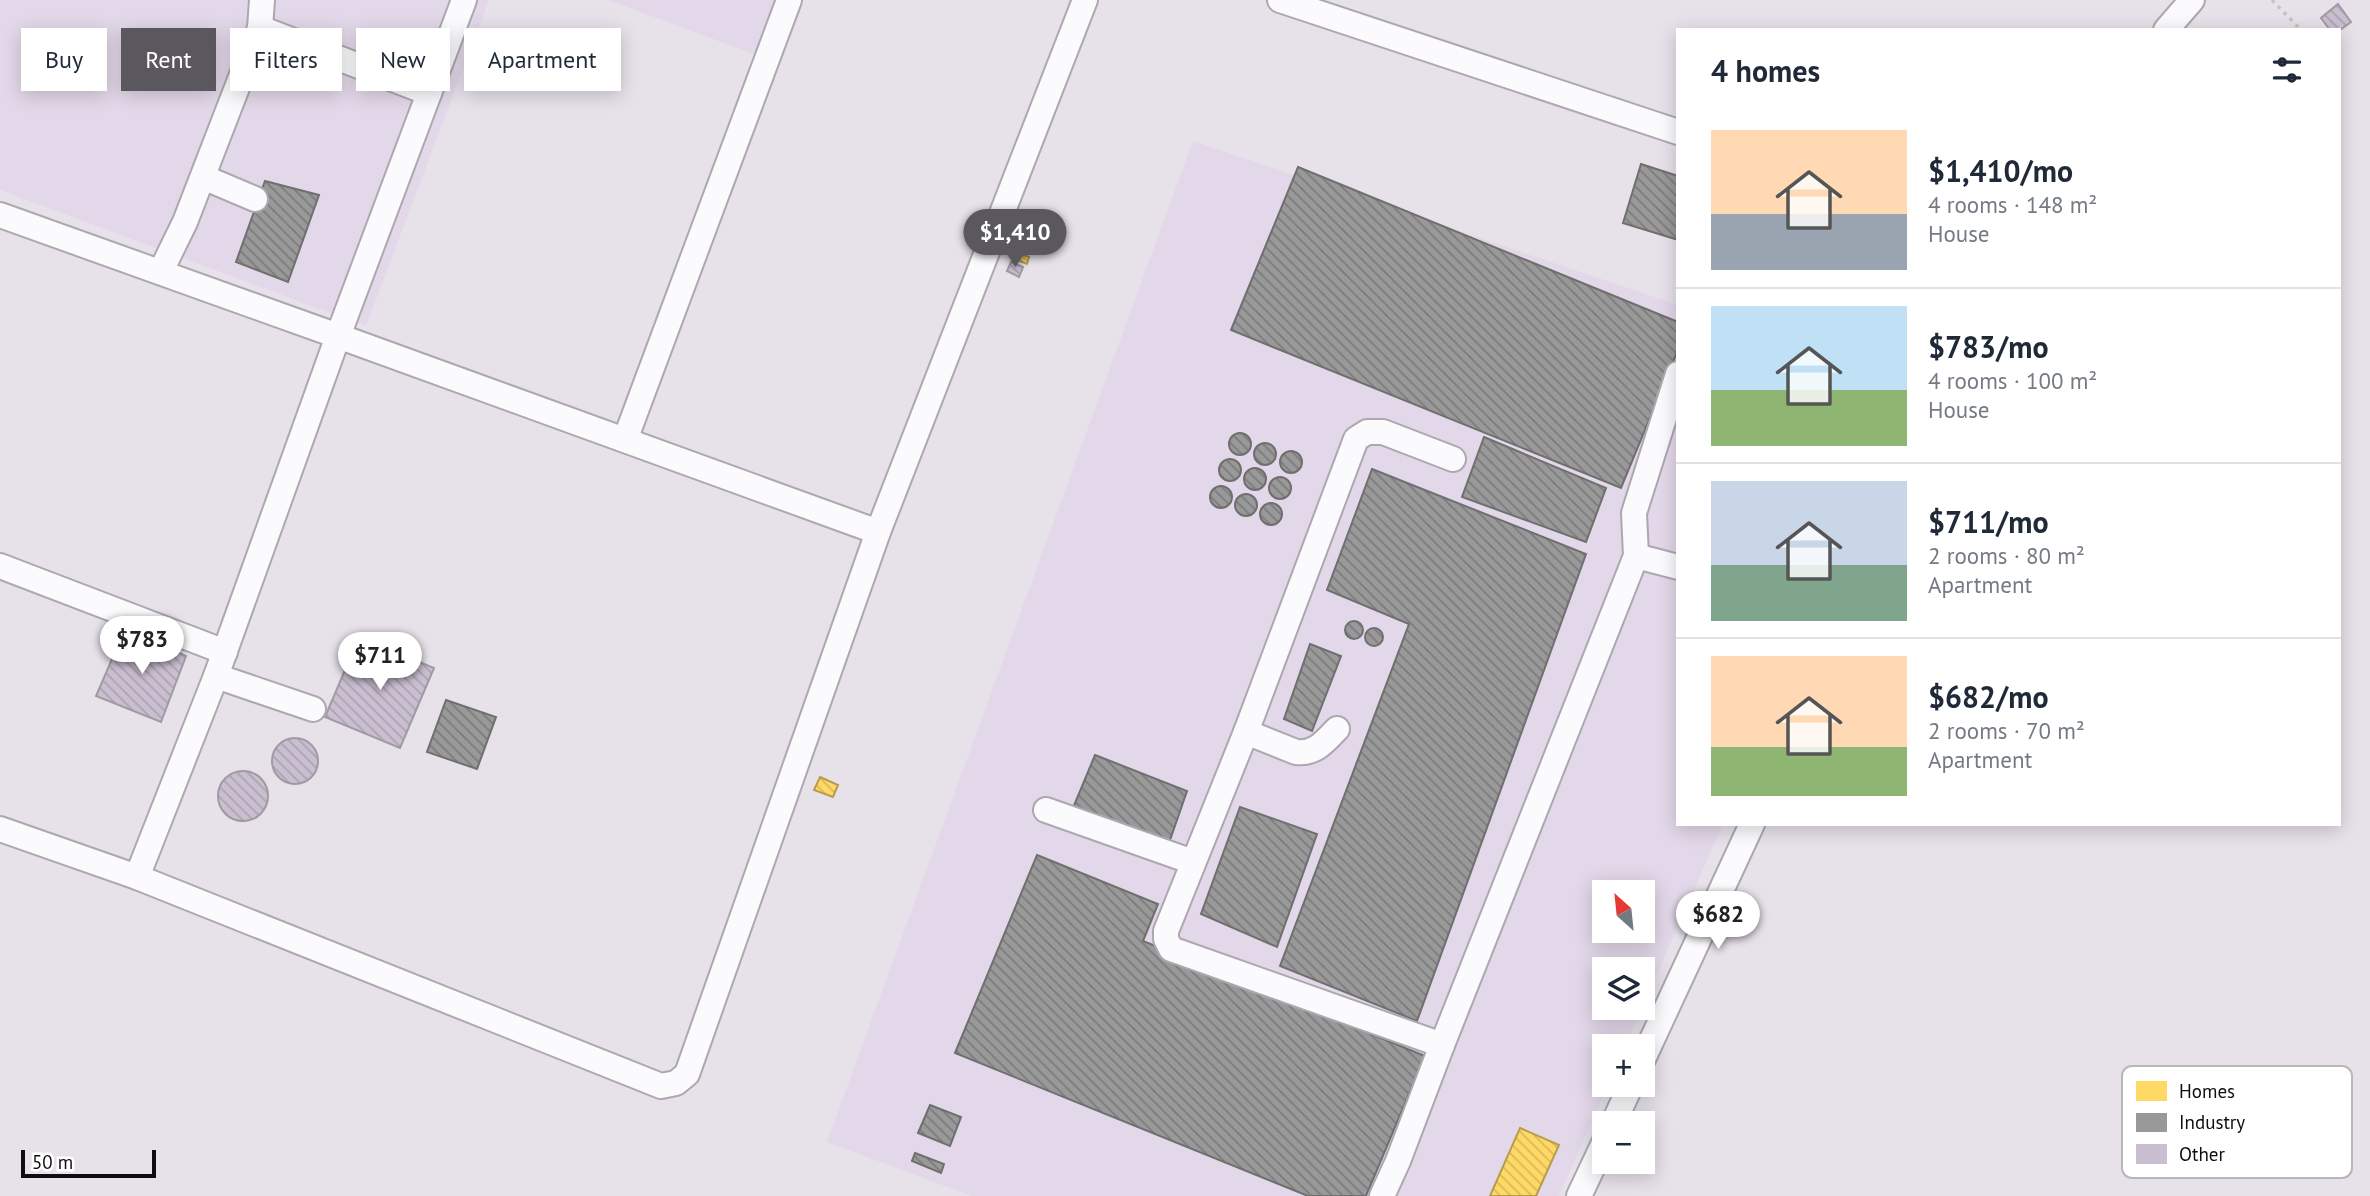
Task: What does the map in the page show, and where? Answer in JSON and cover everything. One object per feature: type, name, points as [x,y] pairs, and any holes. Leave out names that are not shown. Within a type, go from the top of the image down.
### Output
[{"type":"street","points":[[260,28],[262,0]]},
{"type":"street","points":[[137,877],[216,677],[338,336],[464,0]]},
{"type":"street","points":[[625,440],[789,0]]},
{"type":"street","points":[[0,829],[137,877],[661,1086],[676,1083],[687,1074],[878,532],[1085,0]]},
{"type":"street","points":[[1280,0],[1676,131]]},
{"type":"street","points":[[2168,28],[2192,0]]},
{"type":"street","points":[[342,60],[429,93]]},
{"type":"street","points":[[161,271],[235,91]]},
{"type":"street","points":[[202,177],[256,199]]},
{"type":"street","points":[[0,215],[878,532]]},
{"type":"street","points":[[1382,1196],[1636,556],[1634,513],[1676,380]]},
{"type":"street","points":[[1443,1045],[1171,948],[1166,939],[1166,931],[1246,732],[1356,439],[1367,432],[1383,432],[1453,459]]},
{"type":"street","points":[[1636,556],[1676,566]]},
{"type":"street","points":[[0,566],[225,652]]},
{"type":"street","points":[[216,677],[313,709]]},
{"type":"street","points":[[1246,732],[1296,752],[1309,753],[1337,729]]},
{"type":"street","points":[[1046,810],[1193,862]]},
{"type":"street","points":[[1655,1034],[1751,826]]},
{"type":"street","points":[[1579,1196],[1592,1168]]},
{"type":"path","points":[[2272,0],[2299,28]]},
{"type":"shaded area","points":[[0,0],[489,0],[478,28],[464,28],[464,66],[366,326],[0,190]]},
{"type":"shaded area","points":[[608,0],[801,0],[778,63]]},
{"type":"shaded area","points":[[1193,141],[1676,304],[1676,826],[1722,826],[1655,978],[1655,957],[1592,957],[1592,1020],[1637,1020],[1630,1034],[1592,1034],[1592,1097],[1603,1097],[1597,1111],[1592,1111],[1592,1121],[1559,1196],[972,1196],[827,1142]]},
{"type":"building: Homes","points":[[1018,252],[1029,257],[1027,264],[1015,259]]},
{"type":"building: Homes","points":[[820,777],[838,785],[833,797],[814,790]]},
{"type":"building: Homes","points":[[1520,1128],[1559,1145],[1536,1196],[1490,1196]]},
{"type":"building: Industry","points":[[1641,164],[1676,175],[1676,239],[1623,223]]},
{"type":"building: Industry","points":[[1298,167],[1676,321],[1676,355],[1621,488],[1231,330]]},
{"type":"building: Industry","points":[[265,181],[319,195],[288,282],[236,262]]},
{"type":"building: Industry","points":[[1240,433],[1248,436],[1251,444],[1248,452],[1240,455],[1232,452],[1229,444],[1232,436]]},
{"type":"building: Industry","points":[[1484,437],[1606,488],[1586,542],[1462,497]]},
{"type":"building: Industry","points":[[1265,443],[1273,446],[1276,454],[1273,462],[1265,465],[1257,462],[1254,454],[1257,446]]},
{"type":"building: Industry","points":[[1291,451],[1299,454],[1302,462],[1299,470],[1291,473],[1283,470],[1280,462],[1283,454]]},
{"type":"building: Industry","points":[[1230,459],[1238,462],[1241,470],[1238,478],[1230,481],[1222,478],[1219,470],[1222,462]]},
{"type":"building: Industry","points":[[1255,468],[1263,471],[1266,479],[1263,487],[1255,490],[1247,487],[1244,479],[1247,471]]},
{"type":"building: Industry","points":[[1372,469],[1586,554],[1417,1021],[1280,966],[1409,624],[1327,590]]},
{"type":"building: Industry","points":[[1276,477],[1284,477],[1291,484],[1291,492],[1284,499],[1276,499],[1269,492],[1269,484]]},
{"type":"building: Industry","points":[[1221,486],[1229,489],[1232,497],[1229,505],[1221,508],[1213,505],[1210,497],[1213,489]]},
{"type":"building: Industry","points":[[1246,494],[1254,497],[1257,505],[1254,513],[1246,516],[1238,513],[1235,505],[1238,497]]},
{"type":"building: Industry","points":[[1271,503],[1279,506],[1282,514],[1279,522],[1271,525],[1263,522],[1260,514],[1263,506]]},
{"type":"building: Industry","points":[[1354,621],[1362,626],[1363,630],[1358,638],[1354,639],[1346,634],[1345,630],[1350,622]]},
{"type":"building: Industry","points":[[1374,628],[1382,633],[1383,637],[1378,645],[1374,646],[1366,641],[1365,637],[1370,629]]},
{"type":"building: Industry","points":[[1310,644],[1341,656],[1312,731],[1284,719]]},
{"type":"building: Industry","points":[[446,700],[496,717],[477,769],[427,752]]},
{"type":"building: Industry","points":[[1095,755],[1187,791],[1169,843],[1073,808]]},
{"type":"building: Industry","points":[[1240,807],[1317,834],[1277,947],[1201,914]]},
{"type":"building: Industry","points":[[1037,855],[1158,904],[1143,941],[1425,1056],[1366,1196],[1308,1196],[955,1053]]},
{"type":"building: Industry","points":[[930,1105],[961,1117],[950,1146],[918,1133]]},
{"type":"building: Industry","points":[[915,1153],[944,1164],[941,1173],[912,1161]]},
{"type":"building: Other","points":[[2338,4],[2351,22],[2341,29],[2328,28],[2321,18]]},
{"type":"building: Other","points":[[1011,262],[1023,267],[1019,277],[1007,271]]},
{"type":"building: Other","points":[[125,629],[186,656],[161,722],[96,696]]},
{"type":"building: Other","points":[[359,637],[434,668],[400,748],[325,717]]},
{"type":"building: Other","points":[[295,738],[311,745],[318,761],[311,777],[295,784],[279,777],[272,761],[279,745]]},
{"type":"building: Other","points":[[233,772],[253,772],[267,786],[267,806],[253,820],[233,820],[219,806],[219,786]]}]
